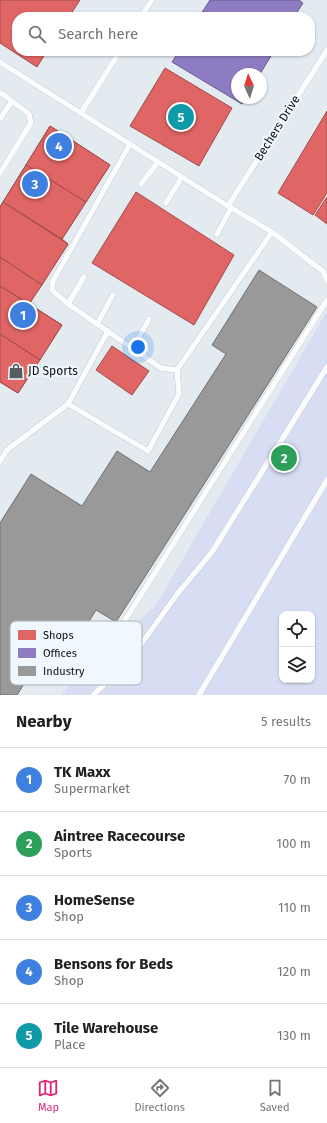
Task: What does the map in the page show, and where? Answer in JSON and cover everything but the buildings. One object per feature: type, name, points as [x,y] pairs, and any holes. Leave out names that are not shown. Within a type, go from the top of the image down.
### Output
[{"type":"lane","points":[[144,12],[152,0]]},
{"type":"lane","name":"Bechers Drive","points":[[217,234],[230,207],[327,50]]},
{"type":"lane","points":[[81,113],[117,56]]},
{"type":"lane","points":[[0,62],[272,232],[323,271],[327,281]]},
{"type":"lane","points":[[0,94],[29,114],[31,123],[0,173]]},
{"type":"lane","points":[[0,119],[12,101]]},
{"type":"lane","points":[[130,144],[53,281],[52,290],[68,304],[161,368],[177,370]]},
{"type":"lane","points":[[141,184],[158,162]]},
{"type":"lane","points":[[166,203],[182,177]]},
{"type":"lane","points":[[68,404],[148,451],[179,394],[177,370],[272,232]]},
{"type":"lane","points":[[68,304],[84,277]]},
{"type":"lane","points":[[97,324],[113,295]]},
{"type":"lane","points":[[125,621],[327,300]]},
{"type":"lane","points":[[133,348],[149,319]]},
{"type":"lane","points":[[0,461],[7,450],[68,404],[108,331]]},
{"type":"lane","points":[[142,643],[166,608],[212,552],[327,367]]},
{"type":"lane","points":[[199,695],[327,480]]},
{"type":"lane","points":[[93,695],[104,685]]},
{"type":"shaded area","points":[[327,311],[327,695],[60,695],[71,685],[142,685],[142,621],[139,621],[156,605]]},
{"type":"place","name":"Tile Warehouse","points":[[181,117]]},
{"type":"place","name":"Bensons for Beds","points":[[59,146]]},
{"type":"place","name":"HomeSense","points":[[35,184]]},
{"type":"place","name":"TK Maxx","points":[[23,315]]},
{"type":"place","name":"JD Sports","points":[[16,371]]},
{"type":"place","name":"Aintree Racecourse","points":[[284,458]]}]
